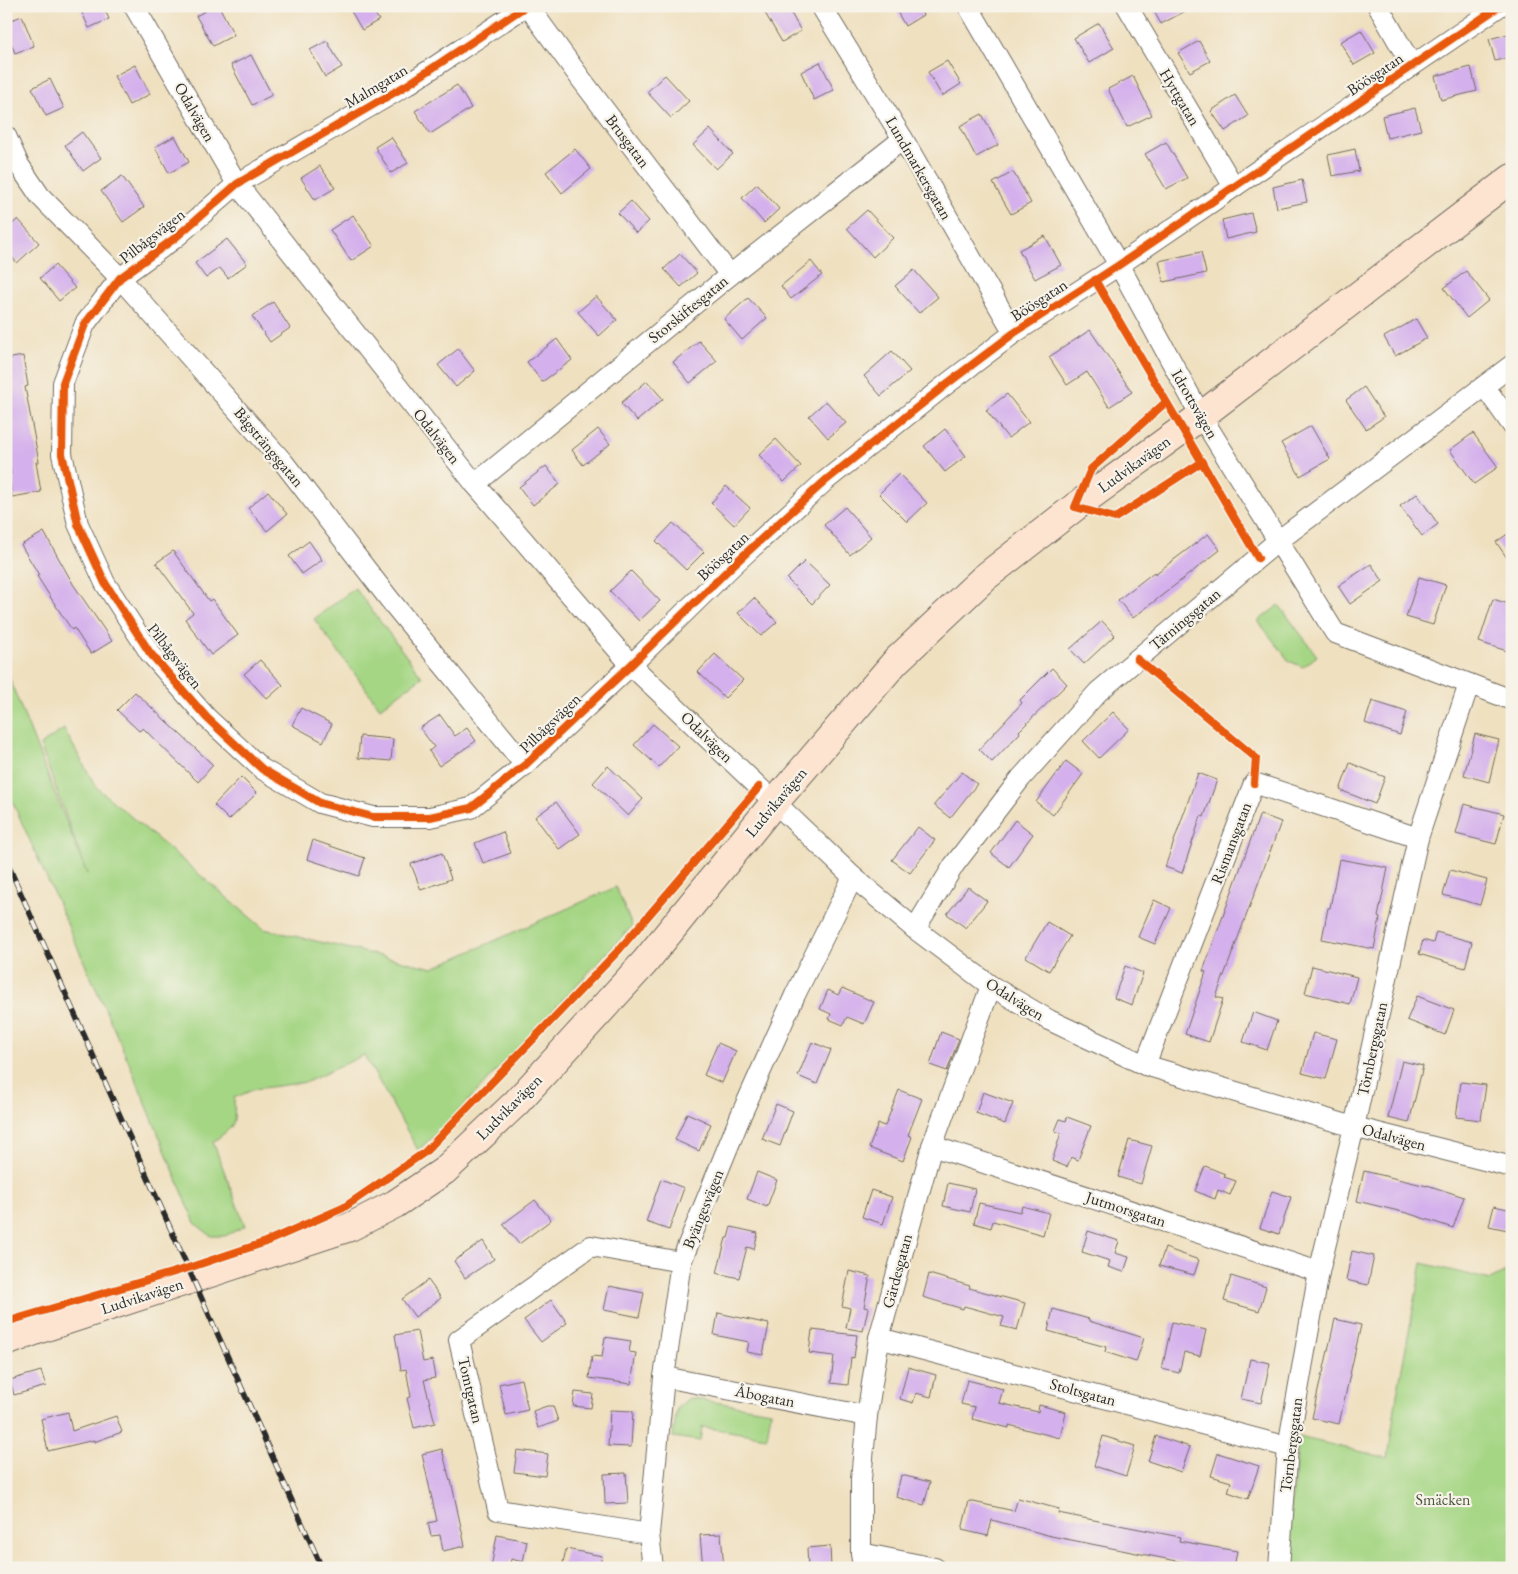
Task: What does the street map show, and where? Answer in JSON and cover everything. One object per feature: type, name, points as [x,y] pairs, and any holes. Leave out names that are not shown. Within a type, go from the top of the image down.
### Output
[{"type":"street","name":"Odalvägen","points":[[134,6],[237,184],[476,484],[631,665],[853,876],[916,929],[991,986],[1049,1020],[1145,1065],[1354,1127],[1512,1167]]},
{"type":"street","name":"Malmgatan","points":[[237,184],[407,85],[527,6]]},
{"type":"street","name":"Brusgatan","points":[[527,6],[730,275]]},
{"type":"street","name":"Lundmarkersgatan","points":[[821,6],[903,139],[1014,333]]},
{"type":"street","name":"Idrottsvägen","points":[[968,6],[1119,265],[1201,416],[1335,633],[1512,700]]},
{"type":"street","name":"Hyttgatan","points":[[1127,6],[1234,187]]},
{"type":"street","points":[[1378,6],[1412,66]]},
{"type":"street","name":"Böösgatan","points":[[631,665],[733,565],[825,481],[948,383],[1014,333],[1119,265],[1500,6]]},
{"type":"street","name":"Bågsträngsgatan","points":[[6,136],[20,165],[40,196],[120,278],[284,463],[390,600],[526,765]]},
{"type":"street","name":"Storskiftesgatan","points":[[476,484],[730,275],[903,139]]},
{"type":"street","name":"Ludvikavägen","points":[[6,1342],[40,1329],[350,1227],[395,1204],[444,1171],[516,1103],[645,962],[775,802],[896,661],[984,578],[1075,507],[1201,416],[1512,178]]},
{"type":"street","name":"Pilbågsvägen","points":[[237,184],[175,238],[120,278],[86,324],[63,383],[62,454],[78,524],[105,583],[150,653],[207,718],[262,769],[320,804],[373,817],[430,817],[470,808],[526,765],[631,665]]},
{"type":"street","name":"Tärningsgatan","points":[[916,929],[954,864],[1021,778],[1098,692],[1278,541],[1512,366]]},
{"type":"street","points":[[1485,387],[1512,425]]},
{"type":"street","name":"Törnbergsgatan","points":[[1279,1568],[1288,1447],[1319,1272],[1354,1127],[1418,838],[1469,684]]},
{"type":"street","name":"Rismansgatan","points":[[1145,1065],[1254,783],[1418,838]]},
{"type":"street","name":"Byängesvägen","points":[[652,1568],[650,1534],[664,1377],[682,1262],[742,1115],[795,995],[853,876]]},
{"type":"street","name":"Gärdesgatan","points":[[862,1561],[861,1478],[867,1416],[879,1338],[932,1146],[991,986]]},
{"type":"street","name":"Jutmorsgatan","points":[[932,1146],[1319,1272]]},
{"type":"street","name":"Tomtgatan","points":[[650,1534],[498,1510],[459,1340],[591,1246],[682,1262]]},
{"type":"street","name":"Stoltsgatan","points":[[879,1338],[1288,1447]]},
{"type":"street","name":"Åbogatan","points":[[664,1377],[867,1416]]},
{"type":"street","points":[[862,1561],[935,1568]]},
{"type":"green space","points":[[355,588],[422,677],[380,708],[314,619]]},
{"type":"green space","points":[[1279,605],[1317,656],[1303,667],[1289,661],[1258,621]]},
{"type":"green space","points":[[6,670],[87,874],[40,745],[64,729],[96,787],[264,929],[433,968],[616,887],[632,926],[441,1130],[418,1150],[364,1055],[307,1082],[255,1089],[234,1098],[233,1125],[213,1142],[245,1226],[225,1236],[211,1236],[195,1223],[130,1065],[6,787]]},
{"type":"green space","name":"Smäcken","points":[[1422,1263],[1490,1280],[1512,1269],[1512,1568],[1287,1568],[1289,1525],[1299,1437],[1388,1458],[1397,1394]]},
{"type":"green space","points":[[689,1398],[771,1411],[767,1437],[702,1427],[700,1441],[673,1437],[677,1408]]},
{"type":"building","points":[[79,6],[103,6],[109,19],[89,28]]},
{"type":"building","points":[[214,6],[219,6],[234,35],[213,46],[196,16]]},
{"type":"building","points":[[348,6],[370,6],[379,20],[362,30]]},
{"type":"building","points":[[776,6],[787,6],[801,31],[782,42],[765,13]]},
{"type":"building","points":[[894,6],[918,6],[923,15],[905,26]]},
{"type":"building","points":[[1151,6],[1195,6],[1161,24]]},
{"type":"building","points":[[22,16],[34,46],[15,53],[6,31],[6,22]]},
{"type":"building","points":[[1099,23],[1114,48],[1089,63],[1074,38]]},
{"type":"building","points":[[1361,30],[1375,53],[1354,65],[1340,42]]},
{"type":"building","points":[[1512,33],[1512,57],[1495,61],[1489,39]]},
{"type":"building","points":[[327,41],[342,67],[325,77],[310,50]]},
{"type":"building","points":[[1199,41],[1210,61],[1190,72],[1178,53]]},
{"type":"building","points":[[251,55],[272,95],[252,105],[231,65]]},
{"type":"building","points":[[947,61],[961,84],[942,96],[928,72]]},
{"type":"building","points":[[820,62],[834,90],[814,100],[801,72]]},
{"type":"building","points":[[135,65],[150,94],[129,105],[114,76]]},
{"type":"building","points":[[1471,67],[1477,91],[1441,100],[1435,76]]},
{"type":"building","points":[[665,75],[689,101],[671,118],[647,92]]},
{"type":"building","points":[[1133,76],[1152,115],[1127,127],[1108,89]]},
{"type":"building","points":[[50,79],[64,108],[46,116],[32,88]]},
{"type":"building","points":[[457,85],[471,108],[430,134],[415,111]]},
{"type":"building","points":[[1235,95],[1248,116],[1225,131],[1211,111]]},
{"type":"building","points":[[1415,108],[1421,130],[1387,138],[1382,116]]},
{"type":"building","points":[[982,114],[998,145],[976,157],[960,126]]},
{"type":"building","points":[[710,129],[733,154],[716,169],[693,145]]},
{"type":"building","points":[[82,132],[101,158],[83,171],[65,145]]},
{"type":"building","points":[[175,136],[189,162],[169,173],[155,147]]},
{"type":"building","points":[[391,137],[408,163],[391,173],[375,147]]},
{"type":"building","points":[[1166,142],[1187,178],[1166,189],[1145,154]]},
{"type":"building","points":[[575,149],[591,169],[562,193],[546,172]]},
{"type":"building","points":[[1355,149],[1359,171],[1332,176],[1328,155]]},
{"type":"building","points":[[320,166],[335,188],[315,200],[301,178]]},
{"type":"building","points":[[1013,172],[1031,203],[1011,214],[993,183]]},
{"type":"building","points":[[122,176],[144,207],[123,222],[101,191]]},
{"type":"building","points":[[1302,180],[1307,202],[1277,208],[1273,187]]},
{"type":"building","points":[[757,184],[779,209],[764,223],[742,198]]},
{"type":"building","points":[[631,201],[649,221],[636,233],[618,213]]},
{"type":"building","points":[[867,210],[893,238],[873,257],[847,228]]},
{"type":"building","points":[[1251,213],[1256,232],[1226,239],[1222,220]]},
{"type":"building","points":[[353,215],[374,246],[351,261],[330,230]]},
{"type":"building","points":[[18,219],[39,243],[17,263],[6,250],[6,230]]},
{"type":"building","points":[[1045,236],[1061,265],[1035,279],[1019,250]]},
{"type":"building","points":[[227,239],[247,264],[228,278],[220,268],[206,278],[195,263]]},
{"type":"building","points":[[1201,252],[1206,273],[1164,282],[1159,261]]},
{"type":"building","points":[[680,254],[697,273],[681,287],[664,269]]},
{"type":"building","points":[[811,261],[822,275],[791,299],[781,286]]},
{"type":"building","points":[[55,265],[75,288],[59,301],[40,278]]},
{"type":"building","points":[[914,270],[938,297],[919,313],[895,286]]},
{"type":"building","points":[[1466,271],[1489,300],[1467,318],[1444,288]]},
{"type":"building","points":[[596,296],[617,320],[599,336],[578,312]]},
{"type":"building","points":[[748,298],[767,318],[742,340],[724,319]]},
{"type":"building","points":[[273,302],[290,328],[270,342],[252,316]]},
{"type":"building","points":[[1416,319],[1427,338],[1395,356],[1384,337]]},
{"type":"building","points":[[1090,330],[1132,392],[1109,407],[1087,372],[1067,385],[1049,357]]},
{"type":"building","points":[[557,339],[572,360],[542,382],[527,362]]},
{"type":"building","points":[[699,341],[717,361],[690,383],[673,362]]},
{"type":"building","points":[[458,349],[475,371],[456,387],[438,365]]},
{"type":"building","points":[[892,351],[910,371],[881,396],[864,376]]},
{"type":"building","points":[[23,356],[28,386],[25,387],[39,462],[36,462],[41,492],[12,497],[9,475],[11,474],[6,447],[6,359]]},
{"type":"building","points":[[647,381],[663,399],[637,421],[621,403]]},
{"type":"building","points":[[1364,387],[1384,417],[1366,429],[1346,400]]},
{"type":"building","points":[[1007,394],[1029,422],[1008,438],[986,410]]},
{"type":"building","points":[[826,401],[846,423],[828,438],[809,416]]},
{"type":"building","points":[[1311,426],[1330,459],[1300,476],[1281,443]]},
{"type":"building","points":[[598,429],[610,444],[583,465],[572,450]]},
{"type":"building","points":[[945,429],[966,456],[945,472],[924,446]]},
{"type":"building","points":[[1473,433],[1498,467],[1474,484],[1450,450]]},
{"type":"building","points":[[776,439],[801,466],[784,482],[759,455]]},
{"type":"building","points":[[546,466],[560,484],[533,505],[519,487]]},
{"type":"building","points":[[899,474],[927,503],[907,522],[879,494]]},
{"type":"building","points":[[726,486],[750,508],[734,525],[711,503]]},
{"type":"building","points":[[268,491],[287,514],[267,531],[248,508]]},
{"type":"building","points":[[1417,494],[1438,524],[1422,536],[1400,506]]},
{"type":"building","points":[[845,507],[871,537],[850,555],[824,525]]},
{"type":"building","points":[[673,523],[704,552],[686,570],[656,541]]},
{"type":"building","points":[[1512,531],[1512,565],[1496,542]]},
{"type":"building","points":[[44,532],[73,584],[112,641],[91,654],[74,628],[72,630],[56,606],[37,576],[39,575],[21,545]]},
{"type":"building","points":[[1208,534],[1220,550],[1133,618],[1118,600]]},
{"type":"building","points":[[309,541],[322,560],[302,574],[289,556]]},
{"type":"building","points":[[173,551],[209,601],[212,599],[238,635],[211,655],[185,619],[193,613],[156,563]]},
{"type":"building","points":[[805,561],[830,585],[812,604],[787,579]]},
{"type":"building","points":[[1371,564],[1383,581],[1350,604],[1338,586]]},
{"type":"building","points":[[631,571],[660,601],[639,621],[610,591]]},
{"type":"building","points":[[1419,577],[1446,585],[1433,625],[1406,617]]},
{"type":"building","points":[[754,598],[777,622],[761,636],[738,613]]},
{"type":"building","points":[[1493,599],[1512,605],[1512,635],[1507,651],[1479,642]]},
{"type":"building","points":[[1102,621],[1115,635],[1084,664],[1070,649]]},
{"type":"building","points":[[715,654],[743,680],[725,698],[698,672]]},
{"type":"building","points":[[260,660],[283,685],[267,699],[244,674]]},
{"type":"building","points":[[1052,668],[1067,684],[1019,731],[1020,733],[992,762],[979,749],[1022,703],[1020,700]]},
{"type":"building","points":[[135,692],[213,765],[198,782],[143,728],[139,731],[117,710]]},
{"type":"building","points":[[1372,701],[1407,712],[1400,735],[1365,723]]},
{"type":"building","points":[[301,708],[332,724],[323,742],[292,725]]},
{"type":"building","points":[[1113,712],[1129,729],[1099,758],[1083,741]]},
{"type":"building","points":[[440,715],[455,736],[467,728],[476,741],[439,766],[429,751],[434,747],[420,728]]},
{"type":"building","points":[[653,724],[678,746],[659,767],[634,745]]},
{"type":"building","points":[[1475,734],[1499,740],[1489,782],[1464,775]]},
{"type":"building","points":[[360,736],[393,739],[391,761],[358,758]]},
{"type":"building","points":[[1066,761],[1083,774],[1053,815],[1036,802]]},
{"type":"building","points":[[1350,763],[1385,777],[1375,804],[1340,790]]},
{"type":"building","points":[[608,766],[643,799],[628,816],[593,783]]},
{"type":"building","points":[[962,772],[977,784],[950,818],[934,805]]},
{"type":"building","points":[[1198,773],[1217,780],[1204,817],[1201,816],[1182,873],[1165,867]]},
{"type":"building","points":[[241,777],[257,793],[229,820],[214,805]]},
{"type":"building","points":[[556,802],[580,834],[559,849],[535,817]]},
{"type":"building","points":[[1464,804],[1504,814],[1496,844],[1456,834]]},
{"type":"building","points":[[1260,814],[1281,822],[1216,997],[1223,999],[1209,1042],[1185,1034],[1206,972],[1203,971]]},
{"type":"building","points":[[1015,820],[1033,834],[1009,867],[991,853]]},
{"type":"building","points":[[918,827],[935,840],[910,873],[892,860]]},
{"type":"building","points":[[503,832],[511,853],[483,863],[475,843]]},
{"type":"building","points":[[313,840],[365,858],[359,876],[307,859]]},
{"type":"building","points":[[442,853],[451,879],[421,890],[411,864]]},
{"type":"building","points":[[1339,859],[1388,868],[1378,917],[1380,918],[1374,949],[1322,939]]},
{"type":"building","points":[[1450,870],[1487,880],[1480,905],[1443,895]]},
{"type":"building","points":[[968,887],[987,901],[966,928],[947,914]]},
{"type":"building","points":[[1154,900],[1171,908],[1155,944],[1138,937]]},
{"type":"building","points":[[1047,922],[1070,936],[1049,971],[1026,957]]},
{"type":"building","points":[[1436,932],[1472,942],[1465,968],[1419,954],[1423,940],[1433,943]]},
{"type":"building","points":[[1125,966],[1143,973],[1132,1005],[1114,998]]},
{"type":"building","points":[[1312,966],[1357,977],[1350,1004],[1305,993]]},
{"type":"building","points":[[842,988],[874,1002],[864,1024],[847,1017],[843,1025],[829,1019],[831,1014],[820,1009],[828,990],[838,995]]},
{"type":"building","points":[[1417,996],[1454,1010],[1445,1035],[1407,1020]]},
{"type":"building","points":[[1253,1012],[1277,1021],[1267,1050],[1243,1042]]},
{"type":"building","points":[[941,1032],[959,1039],[947,1071],[930,1065]]},
{"type":"building","points":[[1313,1033],[1337,1039],[1326,1079],[1302,1073]]},
{"type":"building","points":[[812,1042],[831,1050],[817,1084],[798,1076]]},
{"type":"building","points":[[718,1043],[736,1051],[722,1083],[704,1075]]},
{"type":"building","points":[[1402,1061],[1423,1066],[1409,1123],[1388,1118]]},
{"type":"building","points":[[1461,1082],[1486,1085],[1481,1120],[1456,1117]]},
{"type":"building","points":[[899,1090],[922,1099],[908,1135],[912,1137],[903,1161],[869,1148],[878,1124],[885,1126]]},
{"type":"building","points":[[983,1092],[1013,1103],[1005,1124],[976,1113]]},
{"type":"building","points":[[776,1104],[793,1111],[780,1146],[762,1139]]},
{"type":"building","points":[[687,1113],[711,1124],[699,1151],[675,1140]]},
{"type":"building","points":[[1067,1117],[1091,1126],[1078,1160],[1071,1157],[1067,1167],[1052,1161],[1061,1133],[1055,1131],[1060,1119],[1066,1121]]},
{"type":"building","points":[[1129,1140],[1152,1146],[1141,1184],[1118,1177]]},
{"type":"building","points":[[1205,1166],[1225,1174],[1224,1177],[1236,1181],[1230,1195],[1218,1190],[1215,1199],[1195,1191]]},
{"type":"building","points":[[1364,1171],[1427,1185],[1464,1197],[1453,1228],[1407,1213],[1357,1201]]},
{"type":"building","points":[[757,1172],[777,1180],[767,1207],[747,1199]]},
{"type":"building","points":[[661,1179],[684,1188],[669,1230],[646,1222]]},
{"type":"building","points":[[948,1183],[975,1189],[970,1212],[943,1206]]},
{"type":"building","points":[[871,1190],[892,1197],[883,1224],[862,1217]]},
{"type":"building","points":[[1272,1191],[1291,1197],[1279,1234],[1260,1228]]},
{"type":"building","points":[[535,1200],[551,1220],[519,1244],[503,1224]]},
{"type":"building","points":[[979,1203],[1020,1212],[1022,1206],[1049,1213],[1043,1235],[993,1221],[991,1228],[974,1223]]},
{"type":"building","points":[[1494,1206],[1512,1210],[1512,1231],[1489,1226]]},
{"type":"building","points":[[731,1227],[758,1233],[754,1249],[747,1247],[739,1278],[717,1273],[726,1238],[728,1238]]},
{"type":"building","points":[[1088,1231],[1119,1241],[1115,1253],[1129,1257],[1124,1272],[1108,1267],[1110,1261],[1082,1252]]},
{"type":"building","points":[[483,1241],[494,1259],[465,1278],[454,1261]]},
{"type":"building","points":[[1165,1248],[1199,1260],[1194,1275],[1159,1266]]},
{"type":"building","points":[[1352,1251],[1374,1256],[1368,1285],[1346,1280]]},
{"type":"building","points":[[849,1271],[870,1276],[864,1307],[868,1308],[863,1331],[846,1328],[850,1308],[842,1306]]},
{"type":"building","points":[[929,1274],[970,1286],[969,1288],[1025,1303],[1017,1330],[1001,1326],[1004,1317],[964,1306],[963,1309],[923,1297]]},
{"type":"building","points":[[1231,1276],[1266,1287],[1259,1311],[1224,1301]]},
{"type":"building","points":[[428,1280],[441,1298],[415,1317],[402,1299]]},
{"type":"building","points":[[609,1286],[644,1293],[639,1317],[604,1310]]},
{"type":"building","points":[[551,1300],[567,1323],[541,1342],[524,1320]]},
{"type":"building","points":[[1053,1309],[1144,1338],[1136,1362],[1105,1352],[1106,1347],[1048,1331]]},
{"type":"building","points":[[718,1313],[769,1324],[763,1355],[747,1352],[749,1342],[714,1335]]},
{"type":"building","points":[[1335,1319],[1361,1325],[1339,1424],[1312,1418]]},
{"type":"building","points":[[1172,1322],[1206,1330],[1200,1356],[1184,1352],[1179,1373],[1162,1369]]},
{"type":"building","points":[[812,1330],[857,1335],[854,1358],[851,1357],[848,1385],[831,1383],[834,1356],[809,1353]]},
{"type":"building","points":[[417,1331],[423,1362],[432,1360],[435,1378],[424,1380],[435,1423],[414,1428],[407,1398],[411,1397],[406,1369],[401,1370],[395,1335]]},
{"type":"building","points":[[605,1337],[631,1341],[629,1352],[636,1353],[631,1384],[589,1378],[592,1356],[602,1357]]},
{"type":"building","points":[[1250,1359],[1270,1363],[1261,1403],[1241,1399]]},
{"type":"building","points":[[908,1367],[936,1375],[931,1397],[916,1393],[913,1403],[900,1399]]},
{"type":"building","points":[[41,1371],[46,1386],[14,1395],[10,1380]]},
{"type":"building","points":[[521,1379],[528,1410],[506,1415],[499,1384]]},
{"type":"building","points":[[967,1380],[1003,1389],[999,1403],[1038,1412],[1039,1405],[1066,1412],[1060,1438],[1009,1425],[1009,1428],[972,1419],[975,1407],[961,1404]]},
{"type":"building","points":[[575,1392],[593,1394],[591,1408],[573,1406]]},
{"type":"building","points":[[553,1406],[558,1421],[538,1428],[533,1411]]},
{"type":"building","points":[[610,1410],[633,1411],[631,1447],[608,1446]]},
{"type":"building","points":[[68,1412],[72,1431],[116,1416],[122,1432],[94,1442],[94,1440],[48,1451],[41,1419]]},
{"type":"building","points":[[1103,1436],[1135,1446],[1126,1476],[1094,1466]]},
{"type":"building","points":[[1156,1436],[1190,1447],[1181,1472],[1148,1461]]},
{"type":"building","points":[[442,1449],[451,1480],[465,1546],[443,1551],[440,1535],[431,1536],[428,1523],[437,1521],[422,1454]]},
{"type":"building","points":[[517,1450],[548,1454],[545,1476],[514,1472]]},
{"type":"building","points":[[1218,1453],[1259,1466],[1248,1499],[1228,1492],[1231,1482],[1211,1476]]},
{"type":"building","points":[[626,1473],[628,1503],[605,1504],[604,1474]]},
{"type":"building","points":[[901,1475],[930,1482],[924,1505],[896,1497]]},
{"type":"building","points":[[1018,1498],[1059,1509],[1058,1513],[1180,1537],[1179,1541],[1237,1551],[1234,1568],[1197,1568],[1197,1565],[1051,1536],[992,1520],[988,1536],[962,1530],[969,1501],[1014,1511]]},
{"type":"building","points":[[721,1534],[724,1568],[703,1568],[700,1535]]},
{"type":"building","points":[[497,1535],[527,1541],[523,1562],[511,1559],[509,1568],[491,1568]]},
{"type":"building","points":[[830,1546],[831,1568],[808,1568],[807,1548]]},
{"type":"building","points":[[566,1549],[602,1556],[599,1568],[562,1568]]},
{"type":"railway","points":[[6,860],[322,1568]]},
{"type":"cycle path","points":[[526,6],[407,85],[237,184],[175,238],[120,278],[85,324],[63,383],[62,454],[78,524],[105,583],[150,653],[207,718],[262,769],[320,803],[373,817],[430,817],[471,808],[525,765],[733,565],[825,481],[948,383],[1014,333],[1119,265],[1500,6]]},
{"type":"cycle path","points":[[1095,280],[1258,558]]},
{"type":"cycle path","points":[[1166,402],[1091,469],[1075,507],[1115,518],[1202,462]]},
{"type":"cycle path","points":[[1137,659],[1256,758],[1254,783]]},
{"type":"cycle path","points":[[6,1322],[188,1268],[263,1243],[343,1208],[425,1152],[618,951],[759,787]]}]
